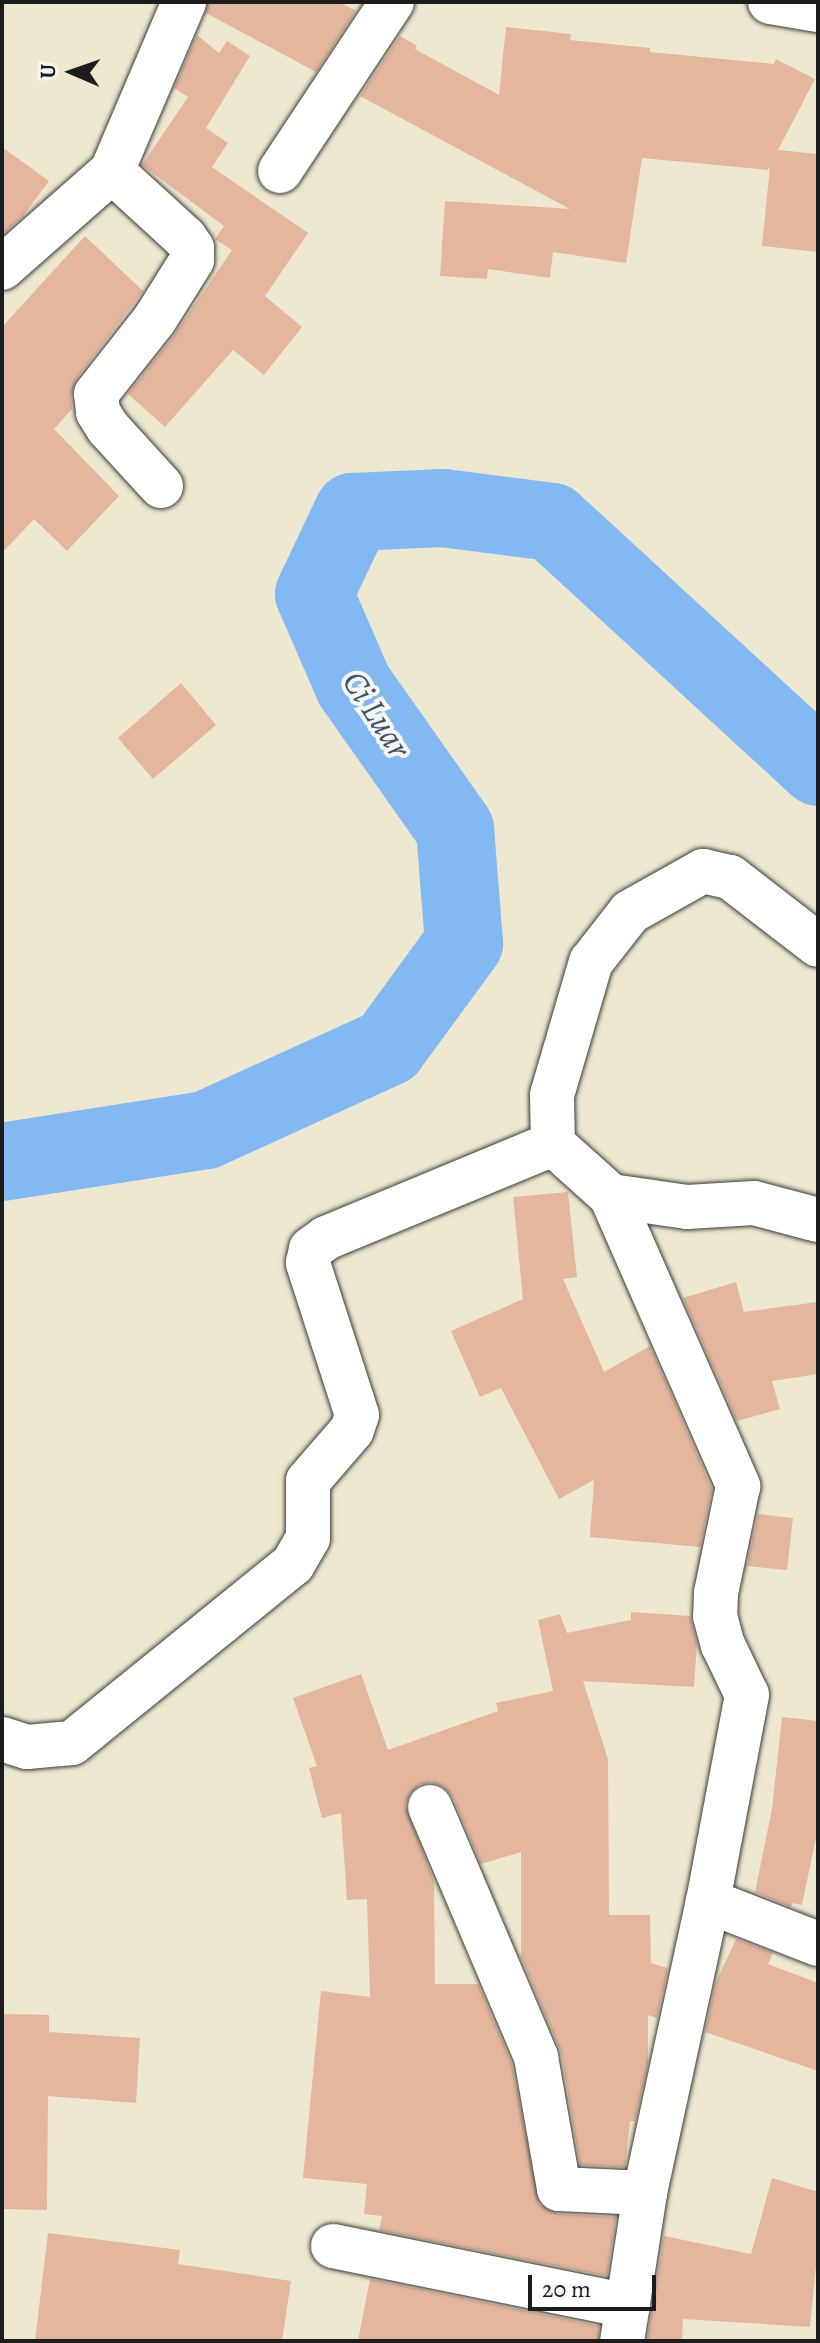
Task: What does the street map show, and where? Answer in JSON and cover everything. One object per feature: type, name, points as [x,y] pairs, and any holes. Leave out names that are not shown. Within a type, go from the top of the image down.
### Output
[{"type":"street","points":[[2,268],[112,171],[184,2]]},
{"type":"street","points":[[280,171],[392,2]]},
{"type":"street","points":[[770,2],[818,10]]},
{"type":"street","points":[[112,171],[192,248],[192,260],[155,319],[96,394],[98,412],[108,428],[161,486]]},
{"type":"street","points":[[333,2246],[625,2324],[645,2193],[708,1901],[747,1695],[723,1645],[715,1616],[716,1593],[738,1486],[611,1196],[553,1144],[552,1095],[591,962],[630,912],[703,871],[730,877],[818,945]]},
{"type":"street","points":[[2,1739],[27,1747],[72,1743],[293,1564],[308,1538],[308,1481],[352,1430],[357,1415],[308,1263],[311,1249],[326,1238],[553,1144]]},
{"type":"street","points":[[611,1196],[687,1207],[754,1203],[818,1220]]},
{"type":"street","points":[[430,1807],[536,2057],[559,2189],[645,2193]]},
{"type":"street","points":[[708,1901],[818,1944]]},
{"type":"building","points":[[208,2],[339,2],[356,11],[316,72],[206,13]]},
{"type":"building","points":[[506,27],[571,34],[570,40],[650,48],[650,52],[774,64],[776,59],[815,79],[778,150],[818,154],[818,252],[762,246],[770,166],[768,170],[642,158],[626,263],[553,252],[550,278],[488,269],[487,279],[440,276],[445,201],[570,209],[360,96],[400,36],[417,46],[415,49],[499,95]]},
{"type":"building","points":[[197,35],[219,53],[227,41],[250,56],[206,128],[228,143],[212,167],[308,233],[265,296],[302,327],[264,375],[233,350],[165,427],[128,394],[175,334],[232,250],[215,239],[224,226],[142,165],[188,97],[174,88]]},
{"type":"building","points":[[2,147],[49,181],[23,216],[2,235]]},
{"type":"building","points":[[85,236],[143,291],[76,379],[71,396],[72,409],[54,429],[119,496],[67,551],[34,519],[2,553],[2,327]]},
{"type":"building","points":[[181,683],[216,725],[153,779],[118,738]]},
{"type":"building","points":[[568,1192],[577,1277],[563,1279],[604,1372],[650,1346],[712,1489],[700,1547],[590,1537],[594,1480],[559,1499],[501,1388],[480,1397],[451,1331],[523,1299],[513,1197]]},
{"type":"building","points":[[736,1282],[744,1312],[818,1302],[818,1374],[772,1381],[780,1409],[737,1421],[683,1298]]},
{"type":"building","points":[[758,1514],[793,1518],[787,1570],[747,1566]]},
{"type":"building","points":[[631,1612],[690,1616],[697,1644],[694,1687],[583,1681],[608,1759],[609,1915],[650,1915],[651,1963],[668,1968],[657,2018],[648,2015],[648,2063],[635,2121],[630,2121],[625,2167],[580,2165],[561,2052],[521,1957],[521,1852],[481,1864],[453,1797],[444,1787],[432,1782],[420,1784],[410,1793],[405,1805],[434,1881],[435,1984],[478,1984],[512,2064],[539,2204],[558,2214],[616,2217],[607,2276],[379,2230],[382,2216],[364,2214],[367,2184],[303,2178],[321,1991],[370,1997],[367,1899],[347,1900],[341,1813],[322,1818],[309,1768],[317,1766],[293,1698],[361,1674],[388,1750],[498,1711],[496,1703],[553,1691],[538,1620],[560,1614],[567,1633],[631,1620]]},
{"type":"building","points":[[782,1717],[818,1721],[818,1828],[802,1905],[792,1903],[791,1907],[755,1892],[772,1809]]},
{"type":"building","points":[[736,1939],[773,1953],[768,1964],[818,1983],[818,2071],[705,2032],[716,1982]]},
{"type":"building","points":[[2,2014],[49,2015],[49,2032],[140,2038],[136,2103],[48,2096],[47,2210],[2,2209]]},
{"type":"building","points":[[772,2178],[818,2192],[818,2246],[810,2327],[683,2319],[682,2341],[647,2341],[664,2236],[751,2254]]},
{"type":"building","points":[[48,2233],[180,2250],[178,2264],[291,2281],[282,2341],[35,2341]]},
{"type":"building","points":[[370,2279],[599,2326],[598,2341],[358,2341]]},
{"type":"waterway","name":"Ci Luar","points":[[2,1162],[206,1130],[388,1047],[464,943],[455,829],[354,686],[314,594],[353,512],[443,508],[552,522],[818,767]]}]
